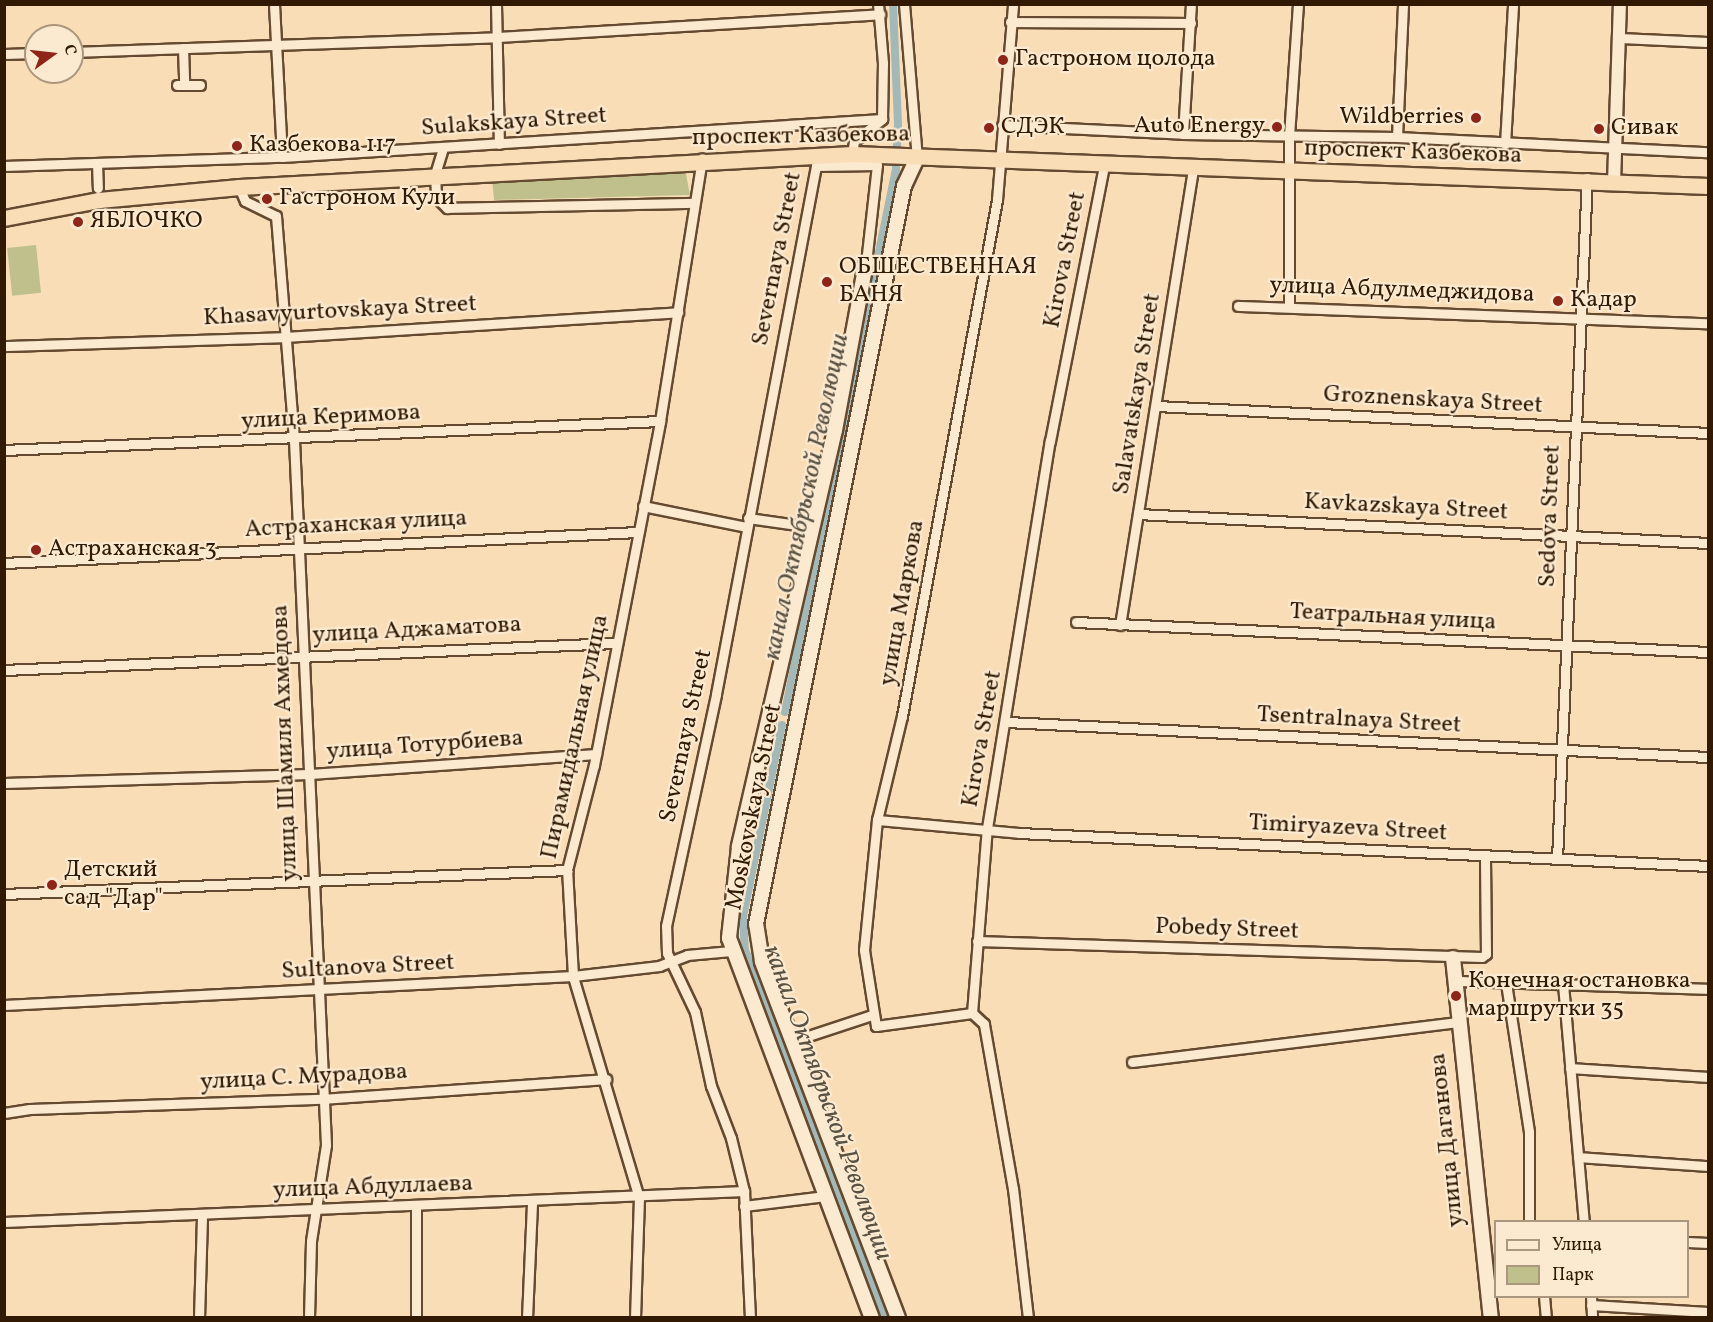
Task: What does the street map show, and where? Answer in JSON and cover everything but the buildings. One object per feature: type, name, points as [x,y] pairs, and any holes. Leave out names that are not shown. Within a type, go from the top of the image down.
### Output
[{"type":"highway","name":"проспект Казбекова","points":[[702,158],[817,160],[852,151]]},
{"type":"highway","name":"проспект Казбекова","points":[[4,212],[144,187],[852,151],[1614,180],[1708,186]]},
{"type":"highway","name":"проспект Казбекова","points":[[1000,158],[1104,166],[1290,169]]},
{"type":"highway","name":"проспект Казбекова","points":[[4,218],[99,200],[436,172]]},
{"type":"highway","name":"проспект Казбекова","points":[[1614,180],[1708,180]]},
{"type":"main road","name":"Moskovskaya Street","points":[[898,1317],[762,961],[756,924],[794,721],[911,155]]},
{"type":"main road","name":"Moskovskaya Street","points":[[866,263],[835,430],[811,526],[739,847],[731,897],[731,951],[872,1317]]},
{"type":"main road","points":[[769,715],[794,721]]},
{"type":"main road","name":"улица Даганова","points":[[1454,958],[1492,1317]]},
{"type":"street","points":[[274,4],[282,157]]},
{"type":"street","points":[[496,4],[499,144]]},
{"type":"street","points":[[904,4],[911,155]]},
{"type":"street","name":"улица Маркова","points":[[872,1015],[864,950],[878,820],[902,716],[997,200],[1013,4]]},
{"type":"street","points":[[1183,134],[1191,4]]},
{"type":"street","points":[[1289,306],[1289,136],[1298,4]]},
{"type":"street","points":[[1397,137],[1403,4]]},
{"type":"street","points":[[1504,144],[1513,4]]},
{"type":"street","points":[[1614,180],[1620,4]]},
{"type":"street","points":[[84,52],[498,37],[879,9],[882,119],[854,141],[852,151]]},
{"type":"street","points":[[1010,22],[1191,23]]},
{"type":"street","points":[[1619,38],[1708,42]]},
{"type":"street","points":[[183,48],[180,85],[200,85]]},
{"type":"street","points":[[4,54],[24,53]]},
{"type":"street","name":"Sulakskaya Street","points":[[4,166],[282,157],[882,119]]},
{"type":"street","points":[[1002,125],[1183,134],[1397,137],[1504,144],[1708,152]]},
{"type":"street","points":[[443,147],[436,172],[436,196],[447,208],[693,203]]},
{"type":"street","name":"Пирамидальная улица","points":[[635,1317],[639,1198],[606,1079],[573,976],[567,870],[596,754],[615,643],[660,421],[702,158]]},
{"type":"street","points":[[817,160],[877,165],[866,263]]},
{"type":"street","name":"Severnaya Street","points":[[750,1317],[744,1191],[731,1138],[711,1086],[695,1012],[671,960],[666,927],[697,790],[817,160]]},
{"type":"street","points":[[97,163],[99,188]]},
{"type":"street","name":"Kirova Street","points":[[972,1013],[987,828],[1007,722],[1050,441],[1104,166]]},
{"type":"street","name":"Salavatskaya Street","points":[[1120,625],[1193,169]]},
{"type":"street","name":"Sedova Street","points":[[1557,859],[1578,317],[1587,179]]},
{"type":"street","name":"улица Шамиля Ахмедова","points":[[239,187],[245,201],[276,216],[294,440],[297,547],[310,774],[316,991],[326,1145],[318,1208],[311,1241],[309,1317]]},
{"type":"street","name":"улица Абдулмеджидова","points":[[1238,306],[1289,306],[1708,323]]},
{"type":"street","name":"Khasavyurtovskaya Street","points":[[4,346],[285,337],[678,312]]},
{"type":"street","name":"Groznenskaya Street","points":[[1156,406],[1708,434]]},
{"type":"street","name":"улица Керимова","points":[[4,450],[294,440],[660,421]]},
{"type":"street","points":[[643,506],[747,523],[811,526]]},
{"type":"street","name":"Kavkazskaya Street","points":[[1138,514],[1708,543]]},
{"type":"street","name":"Астраханская улица","points":[[4,563],[637,532]]},
{"type":"street","name":"Театральная улица","points":[[1076,621],[1120,625],[1708,652]]},
{"type":"street","name":"улица Аджаматова","points":[[4,670],[615,643]]},
{"type":"street","name":"Tsentralnaya Street","points":[[1007,722],[1708,757]]},
{"type":"street","name":"улица Тотурбиева","points":[[4,783],[310,774],[596,754]]},
{"type":"street","name":"Timiryazeva Street","points":[[878,820],[987,828],[1019,833],[1708,866]]},
{"type":"street","name":"Pobedy Street","points":[[977,941],[1476,958],[1485,954],[1485,855]]},
{"type":"street","points":[[4,894],[567,870]]},
{"type":"street","name":"Sultanova Street","points":[[4,1005],[316,991],[573,976],[659,966],[671,960],[731,951]]},
{"type":"street","points":[[1456,981],[1708,989]]},
{"type":"street","points":[[1506,983],[1529,1132],[1529,1220]]},
{"type":"street","points":[[1563,984],[1584,1220]]},
{"type":"street","points":[[793,1041],[872,1015],[876,1026],[972,1013],[984,1024],[1012,1189],[1028,1317]]},
{"type":"street","points":[[1132,1062],[1459,1022]]},
{"type":"street","points":[[1570,1068],[1708,1077]]},
{"type":"street","name":"улица С. Мурадова","points":[[4,1113],[30,1109],[322,1099],[606,1079]]},
{"type":"street","points":[[1578,1158],[1708,1166]]},
{"type":"street","name":"улица Абдуллаева","points":[[4,1222],[318,1208],[639,1198],[744,1191]]},
{"type":"street","points":[[744,1206],[825,1196]]},
{"type":"street","points":[[526,1317],[532,1202]]},
{"type":"street","points":[[416,1206],[416,1317]]},
{"type":"street","points":[[199,1317],[202,1214]]},
{"type":"street","points":[[1689,1242],[1708,1244]]},
{"type":"street","points":[[1544,1298],[1546,1317]]},
{"type":"street","points":[[1592,1317],[1591,1301],[1708,1312]]},
{"type":"green space","points":[[685,169],[690,195],[494,200],[492,178]]},
{"type":"green space","points":[[36,245],[41,293],[12,296],[7,248]]},
{"type":"waterway","name":"канал Октябрьской Революции","points":[[785,712],[896,169],[898,124],[893,4]]},
{"type":"waterway","name":"канал Октябрьской Революции","points":[[782,725],[743,916],[745,950],[885,1318]]},
{"type":"place","name":"Гастроном цолода","points":[[1003,60]]},
{"type":"place","name":"Wildberries","points":[[1476,118]]},
{"type":"place","name":"Auto Energy","points":[[1277,127]]},
{"type":"place","name":"СДЭК","points":[[989,128]]},
{"type":"place","name":"Сивак","points":[[1599,129]]},
{"type":"place","name":"Казбекова 117","points":[[237,146]]},
{"type":"place","name":"Гастроном Кули","points":[[267,199]]},
{"type":"place","name":"ЯБЛОЧКО","points":[[78,222]]},
{"type":"place","name":"ОБШЕСТВЕННАЯ БАНЯ","points":[[827,282]]},
{"type":"place","name":"Кадар","points":[[1558,301]]},
{"type":"place","name":"Астраханская 3","points":[[36,550]]},
{"type":"place","name":"Детский сад \"Дар\"","points":[[52,885]]},
{"type":"place","name":"Конечная остановка маршрутки 35","points":[[1456,996]]}]
